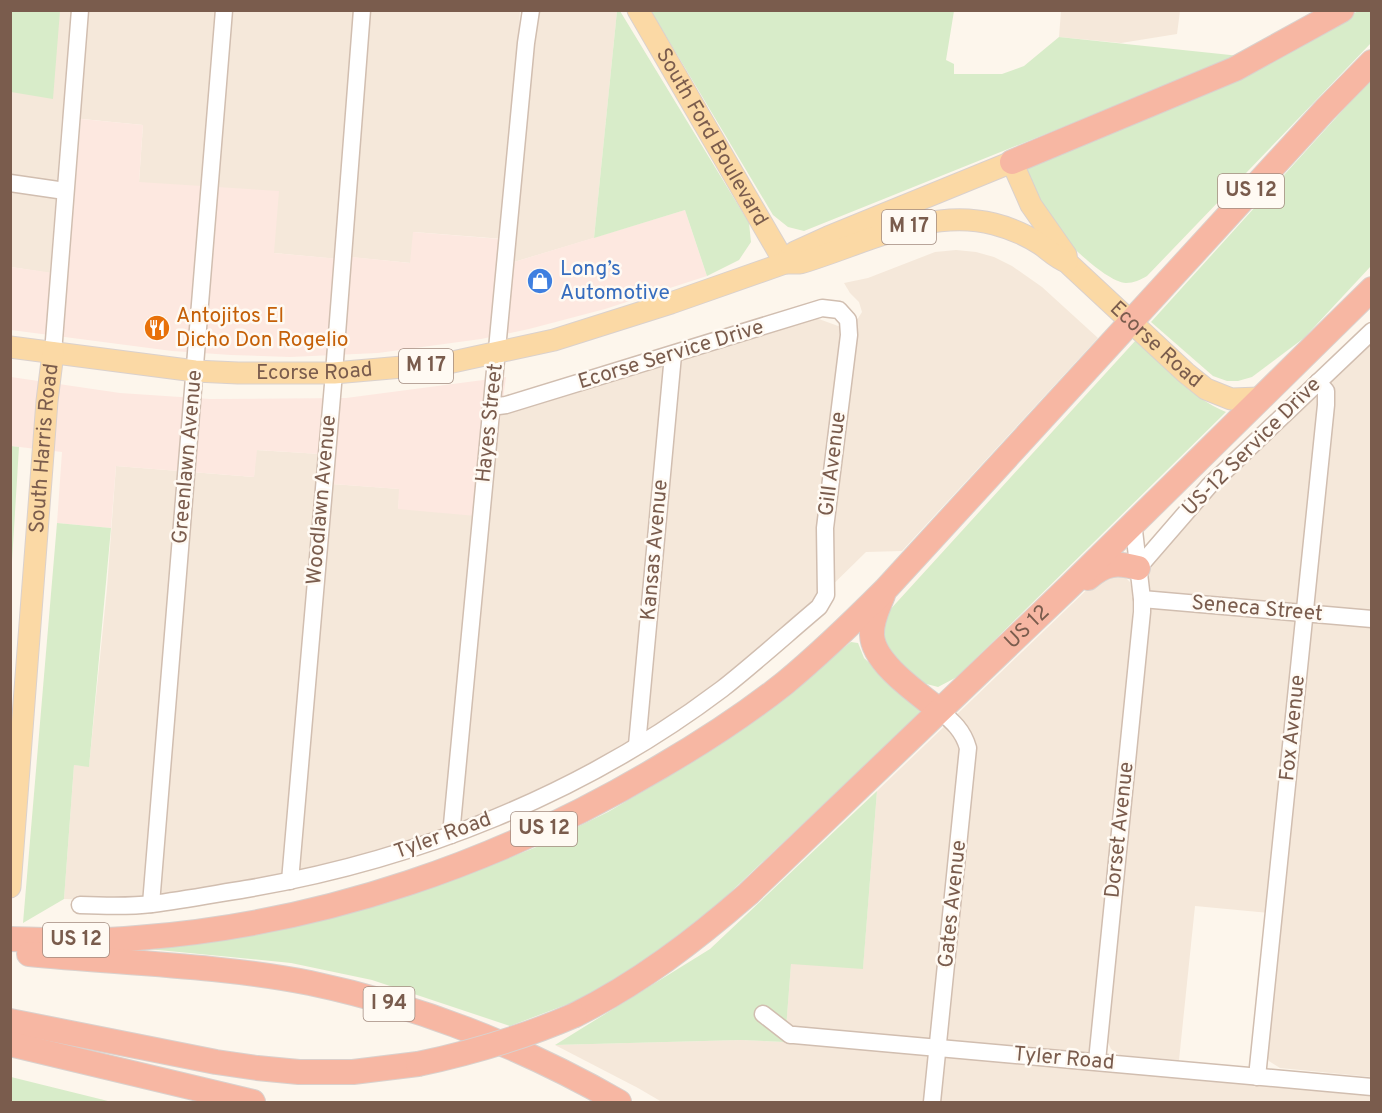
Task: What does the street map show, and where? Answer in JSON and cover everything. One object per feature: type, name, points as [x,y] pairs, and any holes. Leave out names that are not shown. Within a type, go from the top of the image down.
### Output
[{"type":"highway","points":[[1012,162],[1235,69],[1342,10]]},
{"type":"highway","name":"US 12","points":[[10,939],[138,938],[199,932],[310,911],[385,892],[470,862],[536,834],[615,794],[700,743],[784,683],[844,631],[885,590],[1371,62]]},
{"type":"highway","name":"US 12","points":[[10,1022],[257,1068],[299,1072],[353,1072],[418,1064],[476,1052],[533,1034],[611,997],[660,966],[706,931],[748,894],[967,682],[1071,585],[1371,289]]},
{"type":"highway","points":[[967,682],[981,677],[1102,567],[1115,564],[1139,572]]},
{"type":"highway","points":[[885,590],[873,620],[873,645],[888,666],[939,710]]},
{"type":"highway","name":"I 94","points":[[10,952],[256,975],[348,992],[468,1029],[529,1055],[619,1102]]},
{"type":"highway","points":[[10,1044],[253,1102]]},
{"type":"main road","name":"South Ford Boulevard","points":[[638,10],[784,263]]},
{"type":"main road","name":"Ecorse Road","points":[[784,263],[795,252],[828,237],[1012,162],[1031,205],[1066,255],[1069,264]]},
{"type":"main road","name":"Ecorse Road","points":[[10,347],[195,371],[259,374],[334,373],[448,363],[554,340],[784,263],[800,263],[832,254],[919,224],[959,220],[994,224],[1035,241],[1069,264],[1206,389],[1231,399],[1260,398]]},
{"type":"main road","name":"South Harris Road","points":[[10,887],[45,422],[54,353]]},
{"type":"street","name":"South Harris Road","points":[[54,353],[80,10]]},
{"type":"street","name":"Greenlawn Avenue","points":[[151,904],[224,10]]},
{"type":"street","name":"Woodlawn Avenue","points":[[290,881],[334,373],[362,10]]},
{"type":"street","name":"Hayes Street","points":[[451,835],[531,10]]},
{"type":"street","points":[[10,183],[65,191]]},
{"type":"street","name":"Ecorse Service Drive","points":[[491,407],[673,355],[822,308],[839,310],[848,320]]},
{"type":"street","name":"Gill Avenue","points":[[819,607],[826,596],[825,528],[849,335],[848,320]]},
{"type":"street","name":"US-12 Service Drive","points":[[1139,572],[1209,486],[1371,332]]},
{"type":"street","name":"Kansas Avenue","points":[[637,745],[673,355]]},
{"type":"street","name":"Fox Avenue","points":[[1257,1077],[1326,395],[1324,387],[1318,382]]},
{"type":"street","points":[[1133,522],[1139,572]]},
{"type":"street","name":"Dorset Avenue","points":[[1097,1061],[1142,599],[1139,572]]},
{"type":"street","name":"Seneca Street","points":[[1142,599],[1371,619]]},
{"type":"street","name":"Tyler Road","points":[[80,905],[116,907],[151,904],[290,881],[357,866],[407,851],[519,808],[637,745],[722,688],[819,607]]},
{"type":"street","name":"Gates Avenue","points":[[932,1102],[968,760],[965,736],[957,725],[939,710]]},
{"type":"street","name":"Tyler Road","points":[[763,1014],[790,1035],[1371,1087]]},
{"type":"shaded area","points":[[520,10],[519,31],[535,33],[538,11],[617,11],[594,238],[514,262],[515,240],[414,232],[411,263],[274,253],[139,182],[143,125],[62,117],[50,273],[11,267],[11,11]]},
{"type":"shaded area","points":[[1061,10],[1180,11],[1177,34],[1121,43],[1059,37]]},
{"type":"shaded area","points":[[81,119],[143,125],[139,182],[279,191],[274,253],[410,263],[413,232],[500,239],[498,261],[514,262],[685,210],[707,276],[605,309],[529,329],[481,339],[378,353],[290,357],[231,355],[172,351],[11,330],[11,267],[68,275]]},
{"type":"shaded area","points":[[956,250],[994,257],[1012,266],[1042,287],[1098,338],[902,551],[866,552],[813,604],[696,698],[627,744],[487,814],[375,853],[276,878],[128,901],[64,899],[74,765],[89,766],[107,588],[116,466],[254,477],[256,450],[321,454],[319,483],[400,489],[398,509],[503,413],[816,318],[841,327],[853,326],[862,312],[859,302],[844,283],[868,278],[935,252]]},
{"type":"shaded area","points":[[1371,337],[1371,1077],[1280,1068],[1269,1061],[1267,1056],[1280,914],[1195,906],[1179,1060],[1120,1055],[1111,1049],[1106,1038],[1151,591],[1147,583],[1146,572],[1194,510]]},
{"type":"shaded area","points":[[11,377],[120,393],[210,399],[346,398],[506,377],[487,517],[398,509],[399,489],[319,483],[320,454],[257,450],[254,477],[116,466],[111,528],[57,523],[62,452],[11,446]]},
{"type":"shaded area","points":[[1123,575],[1130,582],[1132,590],[1132,626],[1088,1069],[1371,1093],[1371,1102],[662,1102],[555,1045],[741,1040],[785,1042],[791,963],[863,968],[877,791],[1097,580]]},
{"type":"green space","points":[[10,11],[60,11],[53,99],[11,92]]},
{"type":"green space","points":[[617,11],[620,11],[749,223],[751,242],[739,260],[707,276],[685,210],[594,238]]},
{"type":"green space","points":[[651,11],[954,11],[946,60],[954,64],[954,74],[1002,74],[1024,66],[1059,37],[1240,56],[804,231],[788,227],[773,215]]},
{"type":"green space","points":[[1358,11],[1371,11],[1371,43],[1147,276],[1132,282],[1118,281],[1078,252],[1056,229],[1023,167],[1268,61]]},
{"type":"green space","points":[[1371,79],[1371,266],[1304,338],[1252,377],[1227,381],[1213,376],[1151,322]]},
{"type":"green space","points":[[1136,340],[1189,390],[1226,412],[957,677],[938,687],[919,682],[880,643],[887,613]]},
{"type":"green space","points":[[10,446],[19,447],[11,578]]},
{"type":"green space","points":[[57,523],[111,528],[89,767],[74,765],[64,899],[23,923]]},
{"type":"green space","points":[[851,642],[858,643],[864,658],[922,711],[697,924],[638,966],[576,1001],[510,1026],[372,980],[291,963],[138,948],[370,906],[448,882],[534,848],[608,812],[688,765],[784,696]]},
{"type":"green space","points":[[877,791],[863,969],[791,964],[785,1042],[741,1040],[555,1045],[710,949]]},
{"type":"green space","points":[[11,1077],[112,1102],[11,1102]]},
{"type":"place","name":"Long’s Automotive","points":[[540,281]]},
{"type":"place","name":"Antojitos El Dicho Don Rogelio","points":[[157,328]]}]
